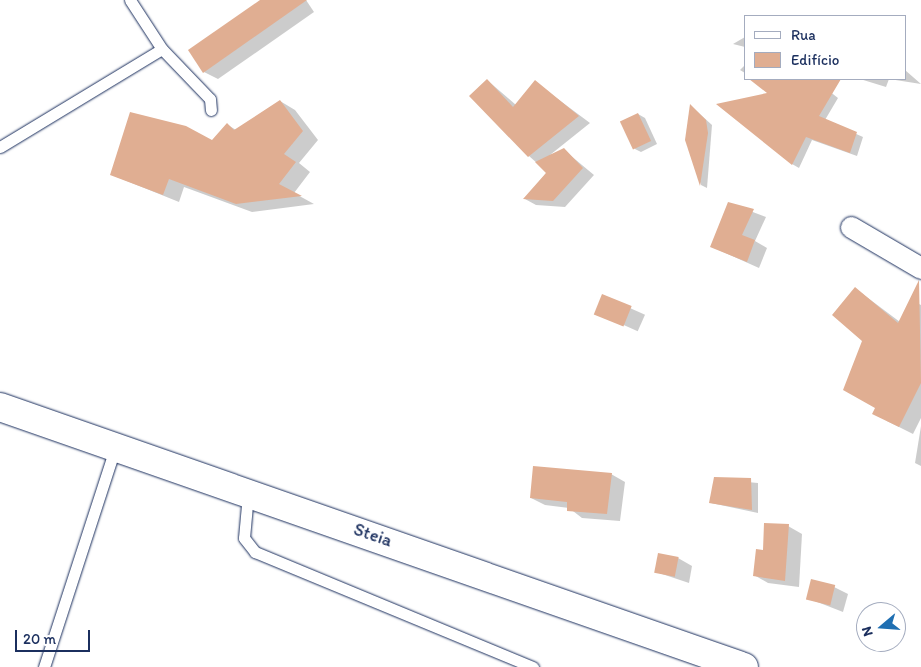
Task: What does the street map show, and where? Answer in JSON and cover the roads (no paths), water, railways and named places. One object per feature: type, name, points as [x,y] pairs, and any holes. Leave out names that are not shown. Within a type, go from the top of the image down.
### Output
[{"type":"main road","name":"Steia","points":[[0,407],[248,492],[744,667]]},
{"type":"street","points":[[851,227],[921,268]]},
{"type":"lane","points":[[130,0],[162,49],[210,99],[211,110]]},
{"type":"lane","points":[[0,147],[162,49]]},
{"type":"lane","points":[[44,667],[116,446]]},
{"type":"lane","points":[[248,492],[244,538],[255,552],[533,667]]}]
